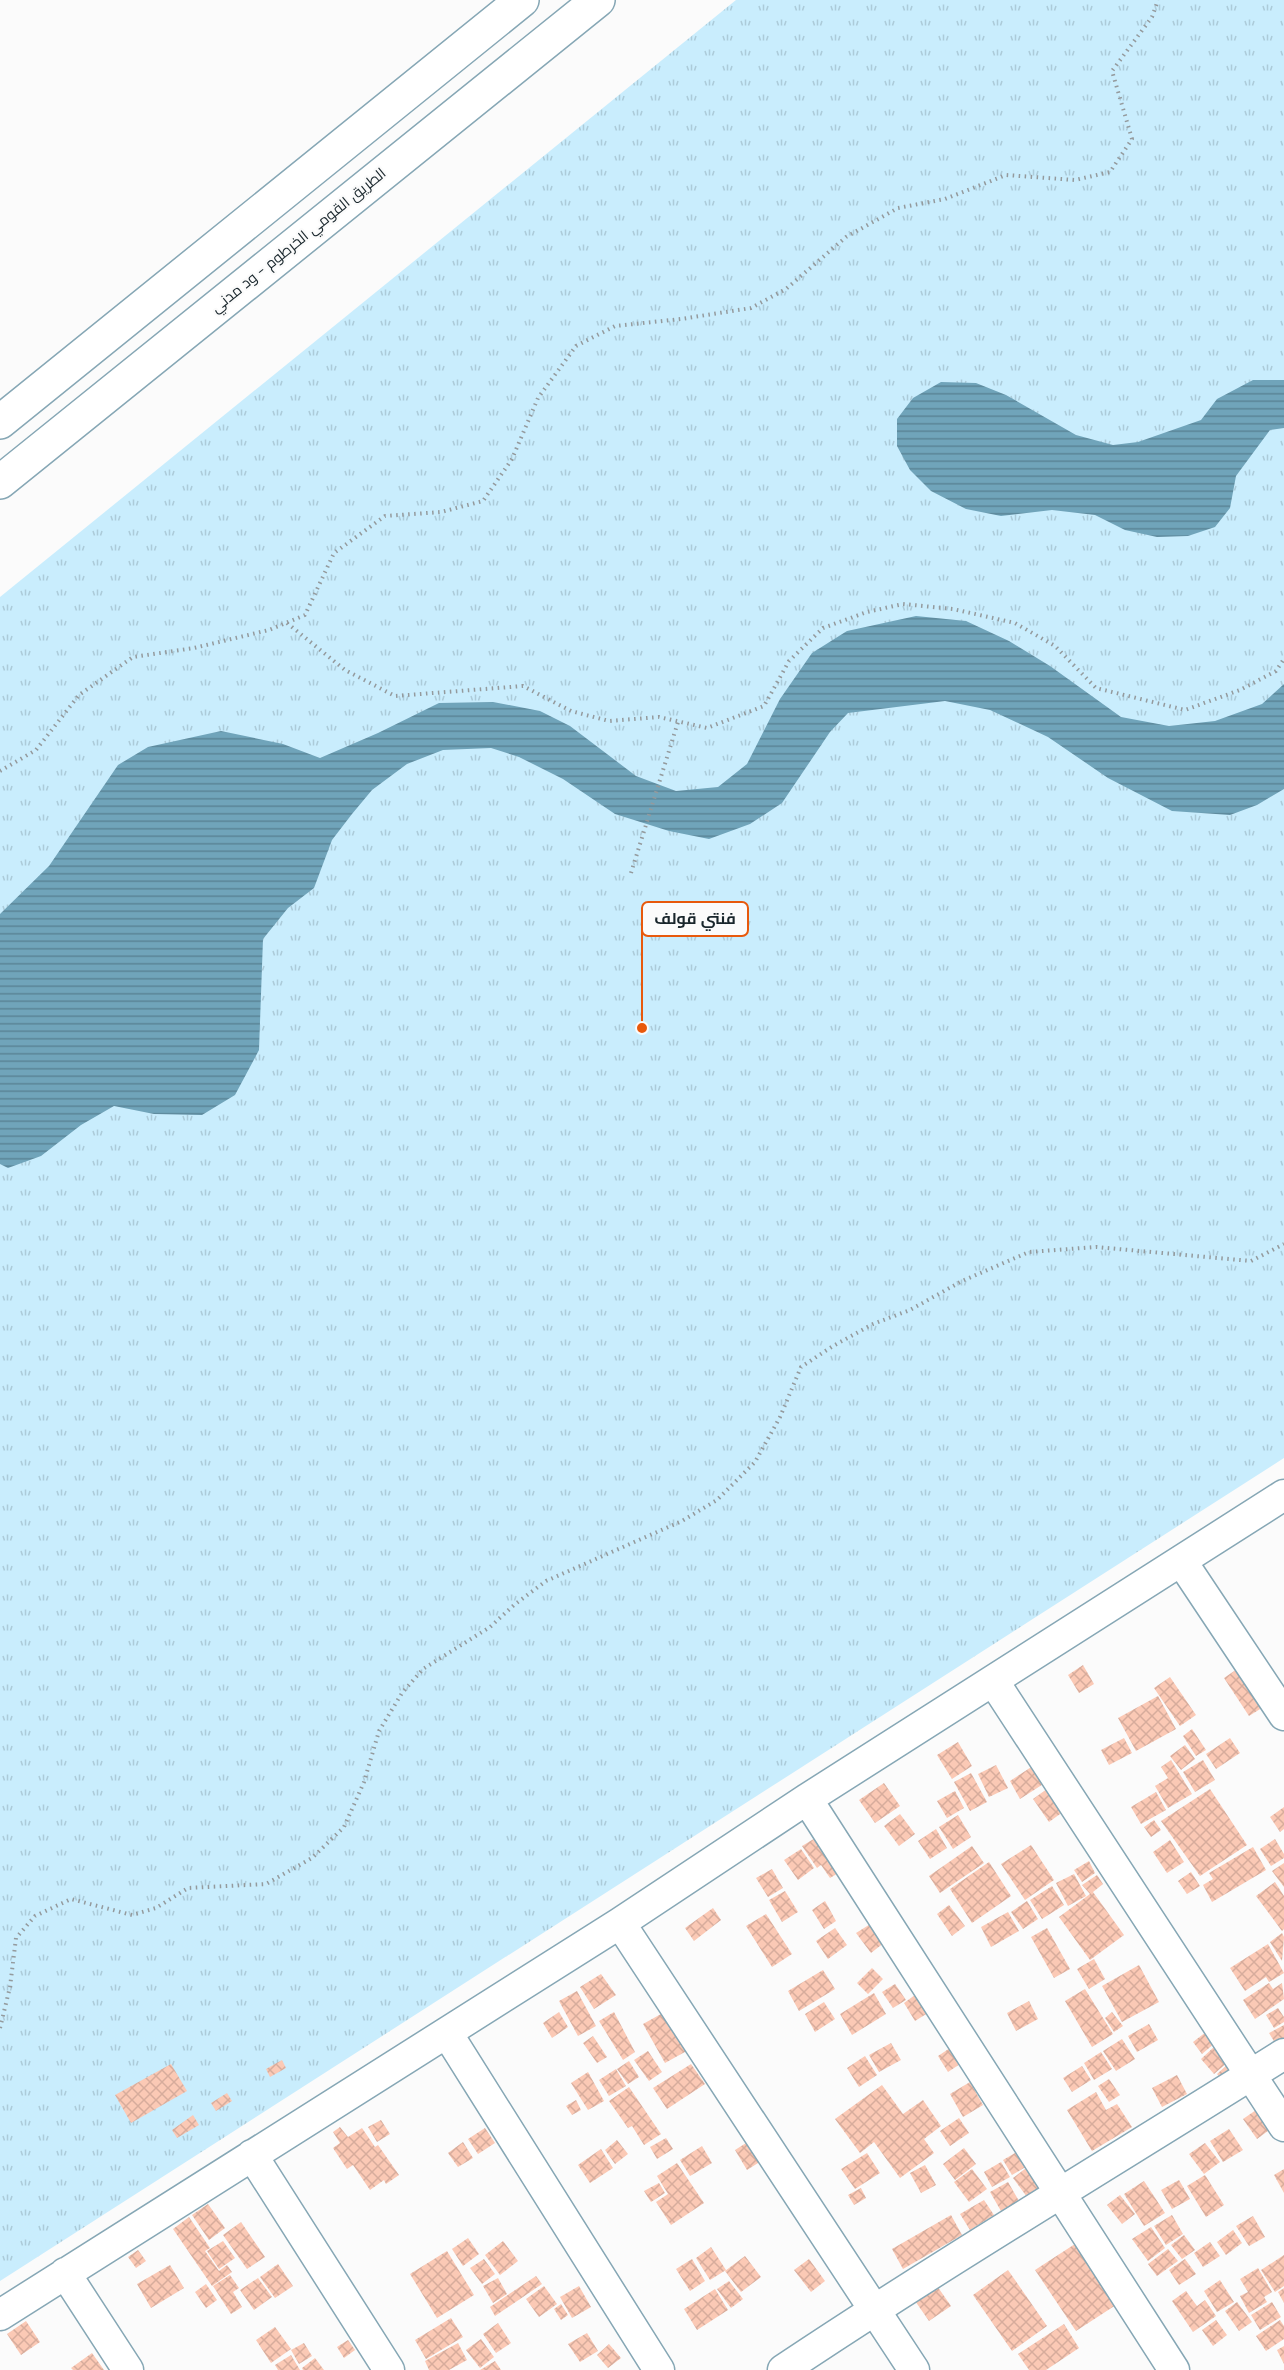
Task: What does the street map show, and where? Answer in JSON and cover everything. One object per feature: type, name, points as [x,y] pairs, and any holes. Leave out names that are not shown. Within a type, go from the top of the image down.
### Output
[{"type":"highway","points":[[0,422],[522,0]]},
{"type":"highway","name":"الطريق القومي الخرطوم - ود مدني","points":[[0,482],[598,0]]},
{"type":"street","points":[[0,2315],[620,1923],[807,1799],[1182,1562],[1284,1494]]},
{"type":"street","points":[[1182,1562],[1284,1715]]},
{"type":"street","points":[[994,1682],[1284,2126]]},
{"type":"street","points":[[807,1799],[1174,2370]]},
{"type":"street","points":[[620,1923],[914,2370]]},
{"type":"street","points":[[447,2033],[659,2370]]},
{"type":"street","points":[[783,2370],[875,2308],[1284,2054]]},
{"type":"street","points":[[252,2155],[389,2370]]},
{"type":"street","points":[[65,2273],[128,2370]]},
{"type":"path","points":[[0,771],[36,750],[79,695],[133,657],[194,648],[269,630],[305,615],[334,553],[385,516],[441,512],[483,501],[512,459],[538,399],[576,346],[615,326],[751,308],[786,289],[846,237],[897,208],[945,198],[1006,175],[1075,180],[1110,172],[1132,139],[1112,71],[1152,17],[1158,0]]},
{"type":"path","points":[[287,622],[345,670],[395,696],[523,686],[571,711],[609,721],[659,717],[707,728],[764,706],[789,661],[823,628],[867,612],[903,603],[953,609],[1015,623],[1055,646],[1096,688],[1185,710],[1240,690],[1276,671],[1284,659]]},
{"type":"path","points":[[631,873],[678,722]]},
{"type":"path","points":[[0,2028],[10,1987],[16,1938],[35,1916],[71,1899],[132,1915],[156,1908],[188,1888],[266,1884],[312,1858],[344,1827],[364,1782],[379,1731],[402,1693],[423,1669],[490,1627],[546,1581],[682,1521],[717,1500],[755,1461],[780,1417],[801,1367],[833,1346],[873,1324],[910,1310],[962,1281],[1029,1252],[1096,1247],[1251,1261],[1284,1244]]},
{"type":"green space","points":[[736,0],[1284,0],[1284,1458],[0,2281],[0,597]]},
{"type":"shaded area","points":[[1253,380],[1284,380],[1284,428],[1270,430],[1236,476],[1230,508],[1215,527],[1188,536],[1157,537],[1125,530],[1095,515],[1052,510],[1001,516],[966,509],[931,491],[910,470],[897,446],[897,419],[913,398],[941,382],[976,383],[1006,395],[1076,435],[1113,445],[1138,442],[1201,420],[1217,399]]},
{"type":"shaded area","points":[[916,616],[966,621],[1009,641],[1050,666],[1121,717],[1169,726],[1215,721],[1262,704],[1284,684],[1284,789],[1257,805],[1230,815],[1172,811],[1108,778],[1048,737],[990,710],[945,701],[848,713],[830,732],[782,803],[750,824],[709,839],[669,831],[615,814],[563,779],[519,757],[491,748],[443,750],[407,764],[372,790],[332,840],[314,888],[288,908],[263,939],[259,1050],[235,1095],[202,1115],[154,1114],[114,1106],[81,1125],[41,1156],[8,1168],[0,1164],[0,914],[49,866],[118,765],[148,747],[221,731],[283,744],[320,758],[439,703],[493,702],[540,711],[570,726],[636,776],[676,791],[718,787],[747,764],[780,699],[812,653],[847,631]]},
{"type":"building","points":[[1083,1665],[1094,1684],[1079,1693],[1068,1675]]},
{"type":"building","points":[[1240,1667],[1265,1706],[1249,1716],[1224,1678]]},
{"type":"building","points":[[1170,1677],[1196,1715],[1180,1726],[1154,1688]]},
{"type":"building","points":[[1158,1696],[1176,1729],[1136,1751],[1118,1718]]},
{"type":"building","points":[[1192,1729],[1206,1750],[1196,1756],[1183,1736]]},
{"type":"building","points":[[1124,1738],[1132,1753],[1109,1765],[1101,1750]]},
{"type":"building","points":[[1230,1738],[1240,1753],[1216,1769],[1206,1754]]},
{"type":"building","points":[[958,1742],[972,1766],[952,1779],[937,1755]]},
{"type":"building","points":[[1185,1745],[1195,1759],[1181,1770],[1170,1756]]},
{"type":"building","points":[[1171,1760],[1192,1794],[1168,1808],[1155,1786],[1168,1778],[1161,1767]]},
{"type":"building","points":[[1203,1760],[1215,1780],[1195,1792],[1183,1772]]},
{"type":"building","points":[[1036,1764],[1048,1781],[1020,1799],[1010,1781]]},
{"type":"building","points":[[996,1765],[1008,1788],[989,1797],[978,1774]]},
{"type":"building","points":[[971,1773],[987,1802],[970,1811],[954,1782]]},
{"type":"building","points":[[884,1783],[900,1806],[875,1823],[859,1800]]},
{"type":"building","points":[[1051,1786],[1067,1809],[1049,1822],[1033,1799]]},
{"type":"building","points":[[1210,1789],[1247,1845],[1200,1876],[1161,1821]]},
{"type":"building","points":[[955,1791],[964,1808],[947,1818],[937,1801]]},
{"type":"building","points":[[1156,1792],[1166,1810],[1141,1824],[1131,1807]]},
{"type":"building","points":[[1284,1807],[1284,1829],[1280,1832],[1270,1817]]},
{"type":"building","points":[[900,1814],[915,1834],[899,1846],[884,1826]]},
{"type":"building","points":[[958,1815],[971,1837],[953,1849],[939,1827]]},
{"type":"building","points":[[1154,1820],[1161,1830],[1151,1837],[1144,1827]]},
{"type":"building","points":[[936,1829],[947,1848],[930,1859],[918,1841]]},
{"type":"building","points":[[822,1834],[845,1869],[830,1878],[821,1865],[817,1868],[802,1846]]},
{"type":"building","points":[[1275,1839],[1284,1858],[1271,1866],[1260,1849]]},
{"type":"building","points":[[1170,1840],[1184,1862],[1167,1873],[1153,1852]]},
{"type":"building","points":[[1031,1845],[1054,1880],[1025,1900],[1001,1864]]},
{"type":"building","points":[[972,1846],[984,1863],[940,1893],[929,1876]]},
{"type":"building","points":[[1253,1847],[1266,1870],[1212,1902],[1203,1885],[1213,1879],[1209,1873]]},
{"type":"building","points":[[801,1849],[814,1868],[798,1880],[784,1860]]},
{"type":"building","points":[[1089,1861],[1095,1873],[1082,1882],[1074,1870]]},
{"type":"building","points":[[989,1862],[1011,1896],[972,1923],[950,1889]]},
{"type":"building","points":[[1284,1863],[1284,1887],[1272,1871]]},
{"type":"building","points":[[772,1869],[783,1888],[768,1897],[756,1878]]},
{"type":"building","points":[[1191,1872],[1200,1886],[1187,1894],[1178,1881]]},
{"type":"building","points":[[1074,1874],[1086,1896],[1068,1906],[1056,1883]]},
{"type":"building","points":[[1097,1875],[1103,1884],[1093,1892],[1124,1935],[1090,1960],[1059,1917],[1090,1894],[1082,1885]]},
{"type":"building","points":[[1275,1882],[1284,1896],[1284,1929],[1282,1931],[1256,1896]]},
{"type":"building","points":[[1052,1886],[1064,1905],[1042,1919],[1030,1900]]},
{"type":"building","points":[[785,1891],[798,1912],[782,1922],[769,1900]]},
{"type":"building","points":[[825,1901],[836,1921],[824,1929],[812,1910]]},
{"type":"building","points":[[1027,1901],[1038,1919],[1023,1929],[1011,1912]]},
{"type":"building","points":[[949,1905],[965,1926],[952,1936],[937,1914]]},
{"type":"building","points":[[713,1908],[721,1920],[694,1941],[685,1928]]},
{"type":"building","points":[[1008,1912],[1019,1931],[991,1947],[981,1927]]},
{"type":"building","points":[[766,1914],[792,1954],[772,1967],[746,1926]]},
{"type":"building","points":[[872,1923],[885,1942],[871,1953],[856,1933]]},
{"type":"building","points":[[835,1928],[847,1945],[828,1959],[816,1941]]},
{"type":"building","points":[[1047,1928],[1070,1969],[1054,1978],[1031,1937]]},
{"type":"building","points":[[1282,1933],[1284,1937],[1282,1961],[1270,1942]]},
{"type":"building","points":[[1268,1944],[1284,1973],[1269,1982],[1266,1977],[1245,1991],[1230,1968]]},
{"type":"building","points":[[1094,1959],[1105,1979],[1089,1989],[1077,1969]]},
{"type":"building","points":[[1139,1965],[1159,2002],[1122,2022],[1102,1986]]},
{"type":"building","points":[[872,1968],[883,1979],[868,1994],[857,1983]]},
{"type":"building","points":[[823,1970],[835,1989],[799,2011],[788,1991]]},
{"type":"building","points":[[601,1974],[616,1995],[594,2009],[580,1987]]},
{"type":"building","points":[[1269,1983],[1273,1989],[1282,1983],[1284,1999],[1255,2019],[1243,2000]]},
{"type":"building","points":[[895,1984],[906,2000],[893,2008],[882,1992]]},
{"type":"building","points":[[1085,1989],[1113,2034],[1092,2047],[1065,2001]]},
{"type":"building","points":[[577,1991],[596,2026],[578,2036],[559,2001]]},
{"type":"building","points":[[919,1992],[931,2011],[915,2021],[904,2003]]},
{"type":"building","points":[[874,1993],[886,2014],[852,2035],[840,2014]]},
{"type":"building","points":[[1029,2001],[1038,2019],[1016,2031],[1007,2013]]},
{"type":"building","points":[[824,2002],[835,2019],[815,2032],[805,2014]]},
{"type":"building","points":[[1278,2008],[1284,2017],[1284,2022],[1274,2028],[1266,2015]]},
{"type":"building","points":[[670,2009],[692,2048],[665,2063],[643,2024]]},
{"type":"building","points":[[559,2012],[568,2027],[552,2038],[543,2023]]},
{"type":"building","points":[[614,2012],[635,2052],[623,2060],[599,2021]]},
{"type":"building","points":[[1112,2012],[1123,2026],[1114,2032],[1105,2018]]},
{"type":"building","points":[[1149,2024],[1158,2040],[1137,2052],[1128,2036]]},
{"type":"building","points":[[1284,2025],[1284,2042],[1277,2046],[1269,2033]]},
{"type":"building","points":[[1206,2032],[1215,2043],[1202,2054],[1193,2042]]},
{"type":"building","points":[[593,2036],[607,2057],[597,2063],[583,2043]]},
{"type":"building","points":[[1122,2039],[1135,2059],[1116,2071],[1103,2051]]},
{"type":"building","points":[[891,2043],[901,2060],[879,2072],[869,2055]]},
{"type":"building","points":[[956,2044],[966,2060],[948,2072],[938,2056]]},
{"type":"building","points":[[1215,2046],[1228,2062],[1214,2074],[1201,2059]]},
{"type":"building","points":[[648,2051],[662,2072],[649,2081],[634,2060]]},
{"type":"building","points":[[1101,2052],[1112,2069],[1094,2080],[1084,2063]]},
{"type":"building","points":[[865,2056],[877,2075],[859,2087],[847,2068]]},
{"type":"building","points":[[282,2060],[286,2068],[270,2077],[266,2069]]},
{"type":"building","points":[[629,2061],[639,2077],[628,2084],[617,2069]]},
{"type":"building","points":[[1229,2063],[1239,2074],[1226,2085],[1217,2074]]},
{"type":"building","points":[[171,2064],[187,2091],[131,2123],[115,2095]]},
{"type":"building","points":[[691,2064],[705,2084],[667,2109],[653,2088]]},
{"type":"building","points":[[1082,2066],[1091,2080],[1072,2092],[1063,2078]]},
{"type":"building","points":[[616,2069],[626,2086],[609,2096],[599,2080]]},
{"type":"building","points":[[588,2072],[604,2101],[588,2110],[571,2083]]},
{"type":"building","points":[[1177,2075],[1187,2094],[1162,2107],[1152,2088]]},
{"type":"building","points":[[1109,2079],[1120,2095],[1109,2102],[1098,2086]]},
{"type":"building","points":[[970,2082],[983,2105],[963,2117],[950,2094]]},
{"type":"building","points":[[882,2085],[903,2114],[923,2100],[941,2126],[924,2139],[934,2153],[900,2178],[874,2142],[860,2153],[835,2119]]},
{"type":"building","points":[[629,2087],[661,2134],[644,2145],[632,2126],[628,2128],[609,2101]]},
{"type":"building","points":[[1096,2092],[1106,2110],[1117,2104],[1132,2127],[1092,2151],[1067,2110]]},
{"type":"building","points":[[227,2093],[232,2101],[216,2111],[211,2103]]},
{"type":"building","points":[[576,2100],[581,2110],[572,2115],[566,2106]]},
{"type":"building","points":[[1259,2108],[1272,2128],[1257,2139],[1243,2119]]},
{"type":"building","points":[[193,2115],[199,2125],[177,2138],[172,2130]]},
{"type":"building","points":[[959,2118],[969,2133],[950,2146],[940,2131]]},
{"type":"building","points":[[381,2120],[390,2134],[377,2142],[368,2127]]},
{"type":"building","points":[[340,2127],[348,2137],[362,2128],[375,2147],[378,2145],[399,2175],[386,2184],[384,2180],[370,2190],[353,2165],[347,2169],[333,2148],[340,2143],[333,2132]]},
{"type":"building","points":[[485,2128],[495,2143],[478,2154],[468,2139]]},
{"type":"building","points":[[1229,2129],[1243,2150],[1223,2162],[1210,2141]]},
{"type":"building","points":[[757,2136],[769,2156],[747,2170],[735,2150]]},
{"type":"building","points":[[666,2138],[673,2149],[657,2159],[650,2147]]},
{"type":"building","points":[[617,2140],[628,2154],[615,2164],[605,2150]]},
{"type":"building","points":[[463,2142],[473,2158],[458,2167],[448,2153]]},
{"type":"building","points":[[1205,2143],[1220,2162],[1204,2174],[1189,2154]]},
{"type":"building","points":[[702,2146],[712,2163],[690,2176],[680,2160]]},
{"type":"building","points":[[1025,2147],[1034,2162],[1012,2175],[1003,2160]]},
{"type":"building","points":[[964,2148],[976,2164],[955,2180],[943,2164]]},
{"type":"building","points":[[601,2149],[613,2168],[590,2183],[578,2165]]},
{"type":"building","points":[[867,2153],[880,2173],[855,2189],[841,2169]]},
{"type":"building","points":[[1001,2162],[1010,2177],[992,2187],[984,2172]]},
{"type":"building","points":[[677,2163],[704,2203],[671,2225],[656,2202],[668,2194],[657,2176]]},
{"type":"building","points":[[925,2165],[936,2185],[921,2193],[910,2173]]},
{"type":"building","points":[[1030,2165],[1044,2184],[1027,2197],[1013,2178]]},
{"type":"building","points":[[972,2169],[987,2189],[969,2202],[954,2182]]},
{"type":"building","points":[[1284,2169],[1284,2193],[1274,2175]]},
{"type":"building","points":[[1205,2175],[1224,2205],[1206,2217],[1187,2186]]},
{"type":"building","points":[[1179,2180],[1190,2199],[1172,2209],[1161,2190]]},
{"type":"building","points":[[1144,2181],[1165,2213],[1144,2226],[1124,2194]]},
{"type":"building","points":[[1008,2182],[1019,2201],[1001,2211],[990,2192]]},
{"type":"building","points":[[659,2183],[665,2193],[651,2202],[644,2191]]},
{"type":"building","points":[[861,2188],[866,2198],[854,2205],[848,2195]]},
{"type":"building","points":[[1120,2195],[1135,2214],[1122,2224],[1107,2205]]},
{"type":"building","points":[[984,2200],[994,2215],[970,2230],[960,2214]]},
{"type":"building","points":[[208,2204],[225,2228],[209,2240],[192,2215]]},
{"type":"building","points":[[951,2215],[962,2235],[903,2269],[892,2249]]},
{"type":"building","points":[[1172,2215],[1183,2234],[1166,2245],[1154,2226]]},
{"type":"building","points":[[1253,2216],[1265,2237],[1249,2246],[1236,2226]]},
{"type":"building","points":[[189,2217],[210,2248],[205,2251],[219,2271],[227,2265],[232,2272],[212,2286],[173,2229]]},
{"type":"building","points":[[241,2222],[265,2257],[247,2269],[223,2235]]},
{"type":"building","points":[[1151,2227],[1165,2248],[1148,2261],[1132,2239]]},
{"type":"building","points":[[1233,2230],[1242,2243],[1226,2255],[1217,2242]]},
{"type":"building","points":[[1184,2235],[1195,2250],[1182,2259],[1171,2245]]},
{"type":"building","points":[[468,2238],[479,2254],[463,2266],[452,2249]]},
{"type":"building","points":[[223,2241],[235,2258],[219,2269],[207,2251]]},
{"type":"building","points":[[503,2241],[518,2261],[500,2275],[485,2255]]},
{"type":"building","points":[[1078,2242],[1119,2303],[1076,2331],[1035,2270]]},
{"type":"building","points":[[1210,2242],[1220,2256],[1203,2267],[1194,2253]]},
{"type":"building","points":[[711,2247],[726,2270],[710,2280],[696,2258]]},
{"type":"building","points":[[1168,2249],[1178,2261],[1157,2276],[1148,2264]]},
{"type":"building","points":[[138,2250],[146,2261],[136,2268],[128,2257]]},
{"type":"building","points":[[447,2251],[474,2295],[437,2318],[410,2274]]},
{"type":"building","points":[[1284,2255],[1284,2286],[1275,2292],[1261,2270]]},
{"type":"building","points":[[745,2256],[761,2277],[741,2292],[725,2271]]},
{"type":"building","points":[[484,2259],[495,2274],[482,2284],[470,2268]]},
{"type":"building","points":[[692,2259],[705,2281],[690,2291],[676,2269]]},
{"type":"building","points":[[809,2259],[825,2281],[811,2292],[794,2270]]},
{"type":"building","points":[[1185,2259],[1196,2274],[1179,2285],[1169,2270]]},
{"type":"building","points":[[278,2264],[293,2286],[275,2298],[260,2277]]},
{"type":"building","points":[[170,2265],[184,2288],[151,2308],[137,2284]]},
{"type":"building","points":[[1258,2268],[1272,2292],[1264,2297],[1267,2302],[1249,2313],[1240,2296],[1248,2292],[1240,2279]]},
{"type":"building","points":[[1008,2270],[1047,2326],[1012,2351],[973,2295]]},
{"type":"building","points":[[230,2275],[239,2288],[233,2292],[242,2307],[231,2314],[213,2286]]},
{"type":"building","points":[[536,2276],[542,2284],[495,2316],[490,2307]]},
{"type":"building","points":[[258,2278],[272,2297],[254,2310],[240,2290]]},
{"type":"building","points":[[498,2278],[507,2294],[493,2303],[483,2286]]},
{"type":"building","points":[[1220,2280],[1234,2302],[1217,2312],[1204,2291]]},
{"type":"building","points":[[729,2281],[743,2299],[731,2308],[717,2289]]},
{"type":"building","points":[[935,2283],[951,2306],[929,2321],[913,2298]]},
{"type":"building","points":[[206,2284],[217,2300],[206,2308],[195,2292]]},
{"type":"building","points":[[544,2286],[557,2304],[539,2317],[526,2299]]},
{"type":"building","points":[[579,2286],[591,2307],[572,2318],[560,2297]]},
{"type":"building","points":[[1284,2288],[1284,2303],[1278,2292]]},
{"type":"building","points":[[715,2289],[728,2310],[697,2330],[684,2309]]},
{"type":"building","points":[[1186,2291],[1197,2306],[1205,2300],[1216,2316],[1193,2332],[1172,2301]]},
{"type":"building","points":[[1237,2302],[1252,2322],[1239,2331],[1225,2311]]},
{"type":"building","points":[[1272,2302],[1281,2317],[1260,2330],[1251,2315]]},
{"type":"building","points":[[561,2304],[568,2315],[561,2320],[554,2309]]},
{"type":"building","points":[[451,2318],[463,2337],[426,2359],[415,2340]]},
{"type":"building","points":[[1216,2320],[1227,2335],[1213,2346],[1202,2330]]},
{"type":"building","points":[[1280,2320],[1284,2326],[1284,2339],[1266,2351],[1256,2336]]},
{"type":"building","points":[[26,2321],[40,2342],[21,2355],[7,2334]]},
{"type":"building","points":[[498,2323],[511,2343],[496,2353],[483,2334]]},
{"type":"building","points":[[1064,2324],[1079,2348],[1046,2370],[1029,2370],[1018,2354]]},
{"type":"building","points":[[275,2327],[291,2349],[271,2363],[256,2340]]},
{"type":"building","points":[[587,2333],[598,2351],[580,2362],[568,2344]]},
{"type":"building","points":[[481,2339],[494,2357],[480,2368],[466,2350]]},
{"type":"building","points":[[348,2340],[355,2350],[344,2358],[337,2347]]},
{"type":"building","points":[[304,2343],[312,2356],[299,2364],[291,2350]]},
{"type":"building","points":[[458,2343],[467,2360],[449,2370],[429,2370],[425,2361]]},
{"type":"building","points":[[609,2344],[621,2358],[608,2368],[597,2355]]},
{"type":"building","points":[[1284,2346],[1284,2364],[1277,2350]]},
{"type":"building","points":[[92,2353],[104,2370],[73,2370],[71,2368]]},
{"type":"building","points":[[291,2355],[300,2370],[278,2370],[275,2365]]},
{"type":"building","points":[[315,2358],[324,2370],[303,2370],[302,2368]]},
{"type":"building","points":[[495,2361],[501,2370],[480,2370]]},
{"type":"place","name":"فنتي قولف","points":[[642,1028]]}]
